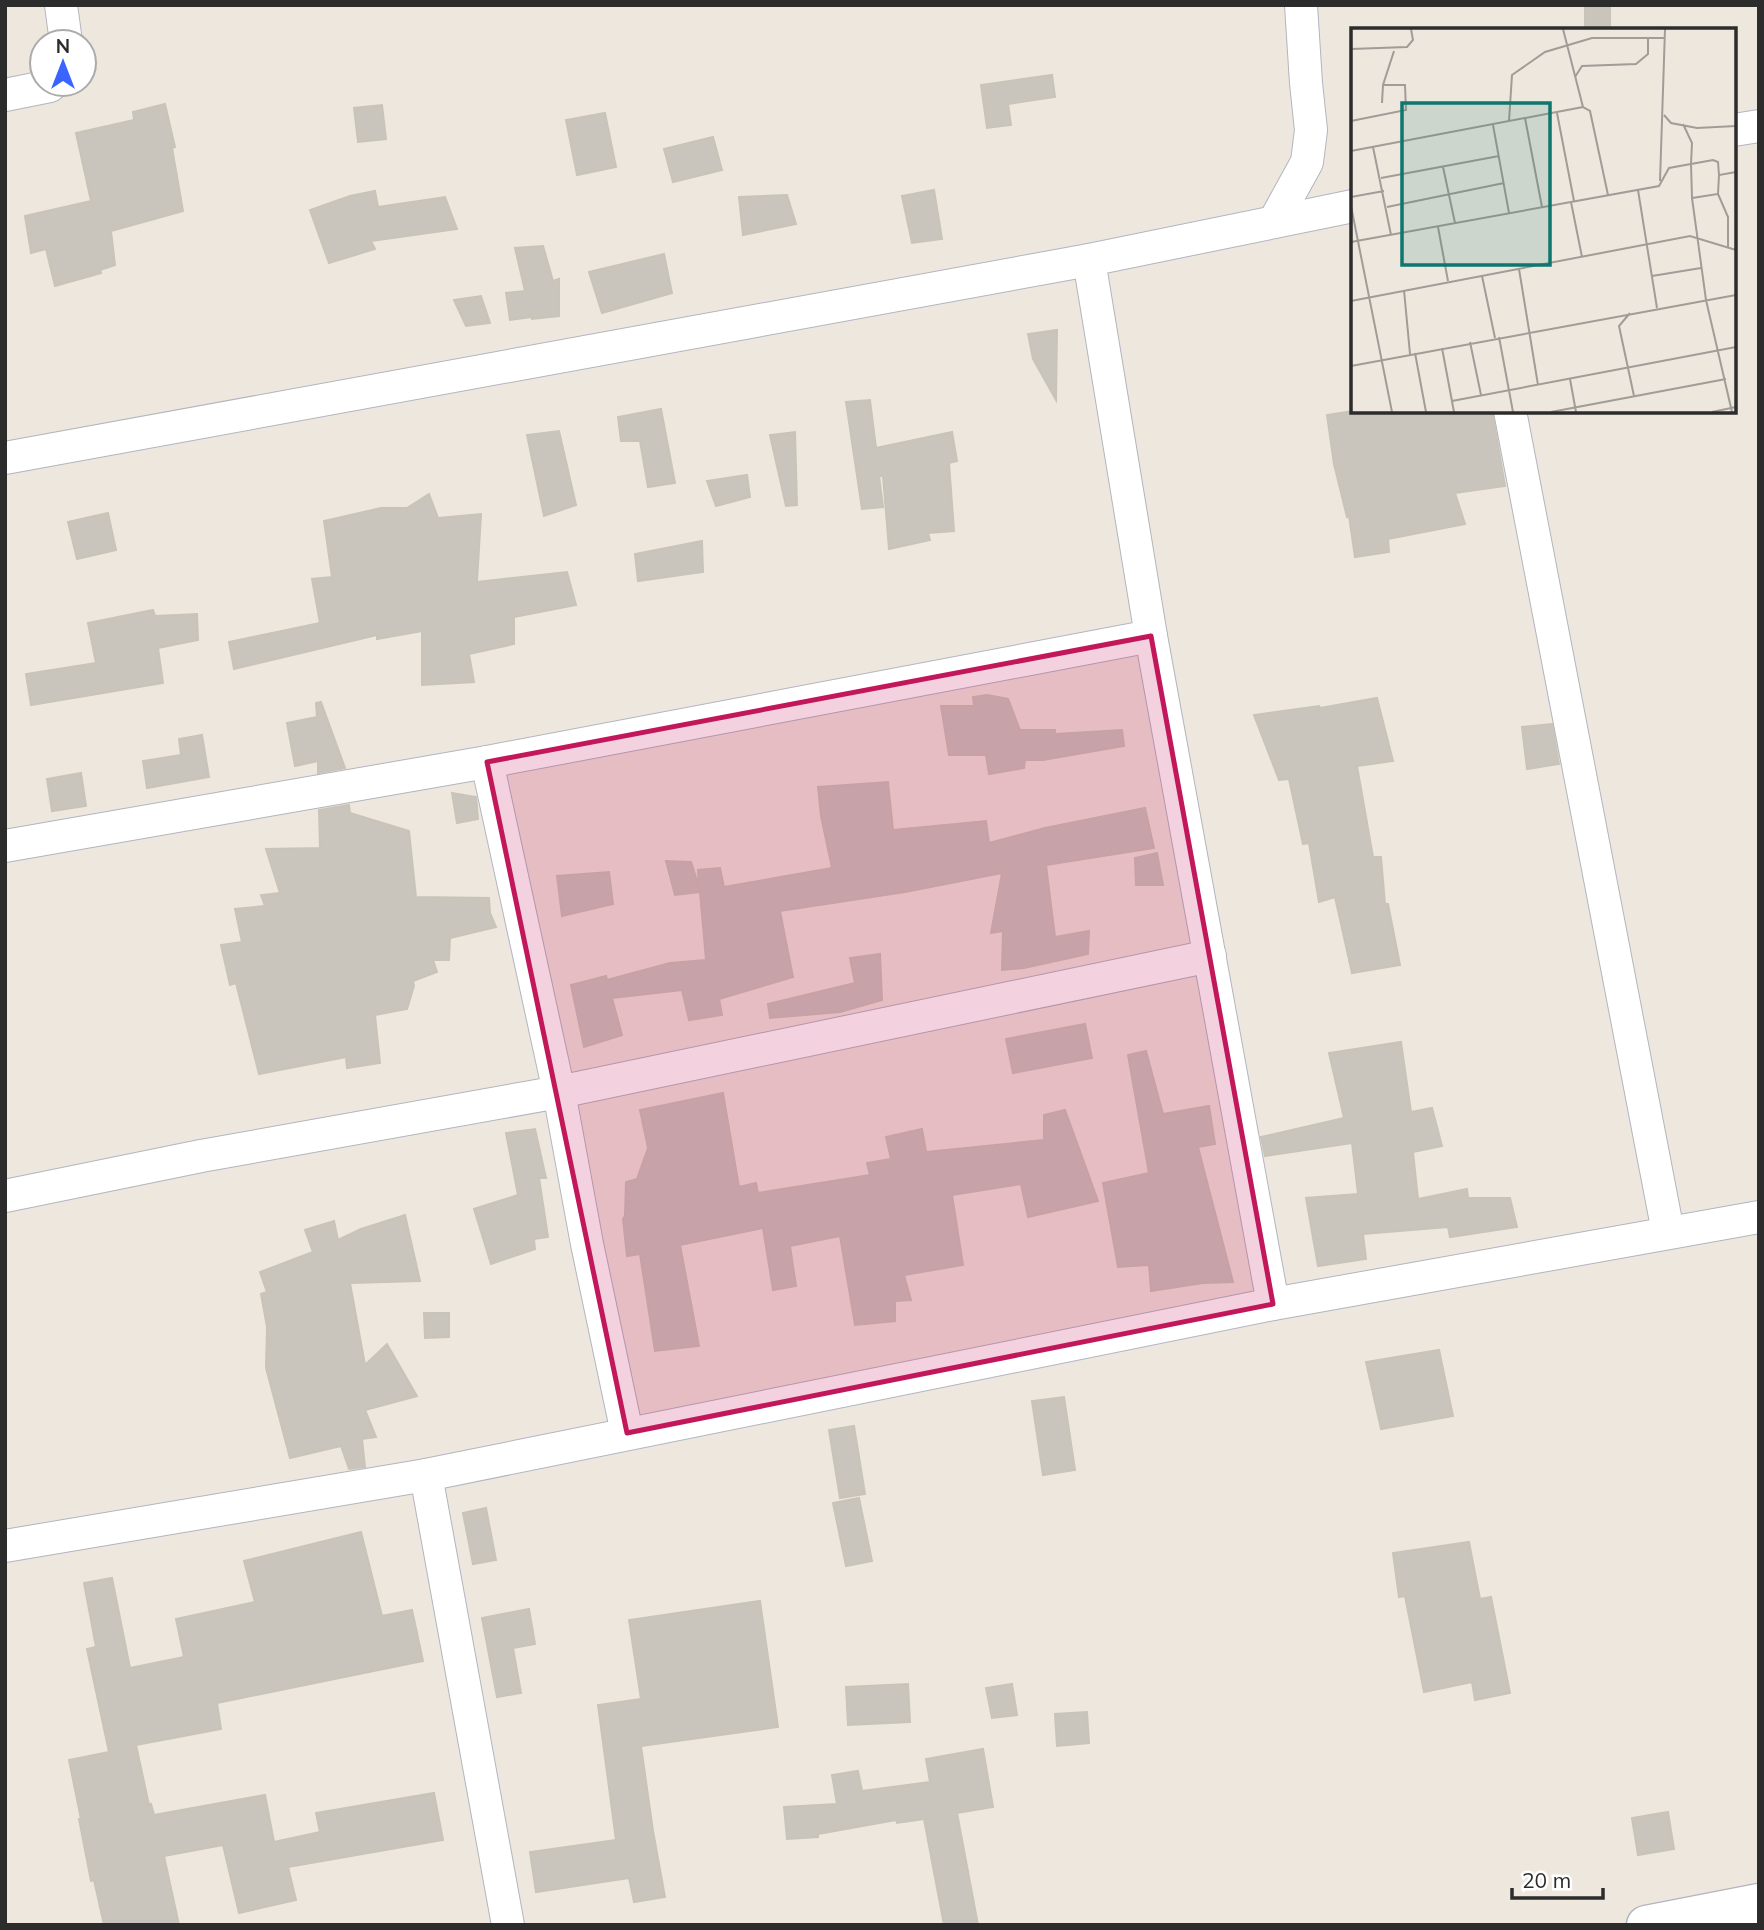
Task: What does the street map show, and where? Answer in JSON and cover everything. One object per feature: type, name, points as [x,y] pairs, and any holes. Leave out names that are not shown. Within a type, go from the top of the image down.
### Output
[{"type":"main road","points":[[1646,1925],[1759,1903]]},
{"type":"street","points":[[61,5],[64,28]]},
{"type":"street","points":[[1274,222],[1307,162],[1311,130],[1301,5]]},
{"type":"street","points":[[5,95],[28,90]]},
{"type":"street","points":[[1736,130],[1759,125]]},
{"type":"street","points":[[5,458],[1088,260],[1351,206]]},
{"type":"street","points":[[1088,260],[1151,636],[1273,1304]]},
{"type":"street","points":[[1510,413],[1668,1233]]},
{"type":"street","points":[[5,846],[487,762],[1151,636]]},
{"type":"street","points":[[487,762],[559,1092],[626,1433]]},
{"type":"street","points":[[5,1196],[201,1156],[559,1092],[1210,956]]},
{"type":"street","points":[[5,1546],[426,1475],[1273,1304],[1759,1217]]},
{"type":"street","points":[[426,1475],[508,1925]]},
{"type":"highlighted area","points":[[1151,636],[1273,1304],[627,1433],[487,762]]},
{"type":"building","points":[[1585,5],[1610,5],[1610,28],[1585,28]]},
{"type":"building","points":[[1052,75],[1055,97],[1008,104],[1011,125],[987,128],[981,85]]},
{"type":"building","points":[[165,104],[175,147],[172,148],[183,211],[111,231],[115,265],[100,270],[101,273],[55,286],[46,249],[31,253],[25,216],[91,201],[76,133],[134,120],[133,112]]},
{"type":"building","points":[[382,105],[386,139],[358,142],[354,108]]},
{"type":"building","points":[[605,113],[616,167],[577,175],[566,120]]},
{"type":"building","points":[[713,137],[722,170],[673,182],[664,149]]},
{"type":"building","points":[[934,190],[942,239],[912,243],[902,196]]},
{"type":"building","points":[[375,191],[378,207],[445,197],[457,229],[371,241],[375,249],[329,263],[310,210],[350,196]]},
{"type":"building","points":[[787,195],[796,224],[743,235],[739,197]]},
{"type":"building","points":[[543,246],[553,281],[559,279],[559,316],[510,320],[506,293],[525,291],[515,248]]},
{"type":"building","points":[[664,254],[672,293],[602,313],[589,272]]},
{"type":"building","points":[[481,296],[490,323],[466,326],[454,300]]},
{"type":"building","points":[[1057,330],[1056,400],[1033,359],[1028,334]]},
{"type":"building","points":[[870,400],[876,448],[952,432],[957,461],[949,463],[954,531],[928,533],[930,540],[889,549],[883,476],[879,476],[883,507],[862,509],[846,402]]},
{"type":"building","points":[[661,409],[675,483],[648,487],[640,441],[621,441],[618,417]]},
{"type":"building","points":[[1351,411],[1492,413],[1505,486],[1455,493],[1465,524],[1388,539],[1389,552],[1355,557],[1349,516],[1347,517],[1334,464],[1327,415]]},
{"type":"building","points":[[559,431],[576,505],[544,516],[527,435]]},
{"type":"building","points":[[795,432],[797,505],[786,506],[770,435]]},
{"type":"building","points":[[747,475],[750,497],[716,506],[707,481]]},
{"type":"building","points":[[429,494],[438,518],[481,514],[477,582],[567,572],[576,605],[514,617],[514,644],[469,654],[474,682],[422,685],[422,631],[377,639],[377,635],[234,669],[229,642],[320,623],[312,579],[332,577],[324,521],[381,508],[407,508]]},
{"type":"building","points":[[108,513],[116,550],[77,559],[68,522]]},
{"type":"building","points":[[702,541],[703,572],[638,581],[635,554]]},
{"type":"building","points":[[153,610],[155,616],[197,614],[198,640],[158,648],[163,683],[31,705],[26,674],[96,663],[88,623]]},
{"type":"building","points":[[987,695],[1008,699],[1020,730],[1055,730],[1055,734],[1122,730],[1124,746],[1043,760],[1025,760],[1024,768],[989,774],[986,755],[949,755],[941,706],[974,706],[973,697]]},
{"type":"building","points":[[1377,698],[1393,761],[1357,766],[1373,857],[1381,857],[1385,904],[1388,904],[1400,965],[1352,973],[1335,897],[1319,902],[1309,843],[1303,844],[1289,779],[1279,780],[1254,715],[1320,708]]},
{"type":"building","points":[[321,702],[345,768],[318,773],[318,761],[295,766],[287,723],[317,717],[316,703]]},
{"type":"building","points":[[1552,724],[1559,764],[1527,769],[1522,727]]},
{"type":"building","points":[[202,735],[209,777],[147,788],[143,761],[181,755],[179,739]]},
{"type":"building","points":[[81,773],[86,806],[52,811],[47,779]]},
{"type":"building","points":[[888,782],[893,830],[986,821],[989,843],[1045,828],[1145,808],[1154,848],[1046,865],[1055,937],[1089,931],[1088,954],[1002,970],[1003,931],[991,933],[1002,873],[905,892],[780,911],[793,977],[719,999],[722,1015],[689,1020],[682,990],[612,998],[622,1035],[584,1047],[571,985],[606,976],[607,980],[670,963],[706,960],[700,892],[675,895],[666,861],[691,862],[699,887],[698,870],[720,868],[724,887],[832,868],[818,787]]},
{"type":"building","points":[[452,793],[476,797],[478,819],[457,823]]},
{"type":"building","points":[[349,805],[350,813],[409,831],[416,897],[489,898],[490,913],[496,927],[450,938],[449,960],[433,960],[437,972],[413,981],[407,1009],[375,1015],[380,1063],[347,1068],[346,1057],[259,1074],[236,983],[230,985],[221,945],[242,942],[235,909],[265,906],[261,895],[280,893],[266,849],[320,848],[319,810]]},
{"type":"building","points":[[1157,853],[1163,885],[1136,885],[1135,858]]},
{"type":"building","points":[[609,872],[613,904],[562,916],[557,876]]},
{"type":"building","points":[[880,954],[882,1000],[840,1012],[770,1018],[768,1004],[855,983],[850,958]]},
{"type":"building","points":[[1085,1024],[1092,1058],[1013,1073],[1006,1039]]},
{"type":"building","points":[[1401,1042],[1411,1112],[1432,1108],[1442,1146],[1413,1152],[1418,1199],[1467,1189],[1468,1198],[1510,1198],[1517,1227],[1450,1237],[1448,1227],[1363,1234],[1366,1259],[1318,1266],[1306,1198],[1358,1194],[1352,1143],[1265,1156],[1261,1137],[1344,1118],[1329,1053]]},
{"type":"building","points":[[1146,1051],[1163,1114],[1209,1106],[1215,1144],[1198,1147],[1233,1282],[1203,1283],[1151,1291],[1149,1265],[1118,1267],[1103,1183],[1149,1173],[1128,1055]]},
{"type":"building","points":[[723,1093],[739,1187],[756,1183],[758,1193],[870,1175],[867,1163],[891,1159],[886,1137],[922,1129],[926,1152],[1044,1140],[1044,1115],[1065,1110],[1098,1201],[1028,1217],[1021,1184],[952,1195],[963,1265],[904,1275],[911,1300],[895,1301],[895,1321],[855,1325],[840,1236],[790,1246],[796,1286],[773,1290],[763,1228],[680,1245],[699,1346],[655,1351],[640,1254],[627,1256],[623,1219],[626,1182],[637,1179],[648,1148],[640,1110]]},
{"type":"building","points":[[535,1129],[546,1178],[539,1178],[548,1237],[534,1239],[535,1249],[491,1264],[474,1209],[518,1195],[506,1133]]},
{"type":"building","points":[[405,1215],[420,1281],[350,1283],[365,1365],[387,1344],[417,1396],[365,1410],[376,1437],[362,1439],[365,1467],[349,1469],[341,1446],[290,1458],[266,1368],[267,1327],[261,1294],[267,1292],[260,1272],[313,1252],[305,1230],[334,1221],[338,1240],[361,1229]]},
{"type":"building","points":[[424,1313],[449,1313],[449,1337],[425,1338]]},
{"type":"building","points":[[1439,1350],[1453,1416],[1381,1429],[1366,1362]]},
{"type":"building","points":[[1064,1397],[1075,1470],[1043,1475],[1032,1401]]},
{"type":"building","points":[[854,1426],[865,1494],[840,1498],[829,1430]]},
{"type":"building","points":[[859,1498],[872,1561],[846,1566],[833,1503]]},
{"type":"building","points":[[486,1508],[496,1560],[473,1564],[463,1513]]},
{"type":"building","points":[[361,1532],[382,1616],[412,1610],[423,1661],[217,1703],[221,1729],[136,1745],[149,1805],[151,1804],[154,1815],[265,1795],[274,1842],[320,1832],[316,1813],[434,1793],[443,1840],[288,1867],[296,1900],[239,1913],[223,1845],[164,1856],[179,1925],[104,1925],[94,1880],[91,1881],[69,1760],[109,1752],[87,1649],[96,1647],[84,1583],[112,1578],[130,1668],[184,1657],[176,1619],[255,1602],[244,1561]]},
{"type":"building","points":[[1469,1542],[1480,1599],[1491,1597],[1510,1693],[1475,1700],[1472,1682],[1424,1692],[1405,1596],[1399,1597],[1393,1553]]},
{"type":"building","points":[[760,1601],[778,1727],[641,1746],[665,1897],[634,1902],[629,1878],[536,1892],[530,1852],[616,1840],[598,1705],[641,1699],[629,1620]]},
{"type":"building","points":[[529,1609],[535,1644],[513,1648],[521,1693],[497,1697],[482,1618]]},
{"type":"building","points":[[908,1684],[910,1722],[848,1725],[846,1687]]},
{"type":"building","points":[[1012,1684],[1017,1715],[992,1718],[986,1688]]},
{"type":"building","points":[[1087,1712],[1089,1743],[1057,1746],[1055,1714]]},
{"type":"building","points":[[983,1749],[993,1807],[957,1813],[978,1925],[944,1925],[924,1819],[897,1823],[896,1820],[818,1834],[818,1837],[787,1839],[784,1807],[837,1804],[832,1775],[858,1771],[862,1791],[930,1782],[926,1759]]},
{"type":"building","points":[[1668,1812],[1674,1849],[1638,1855],[1632,1818]]}]
